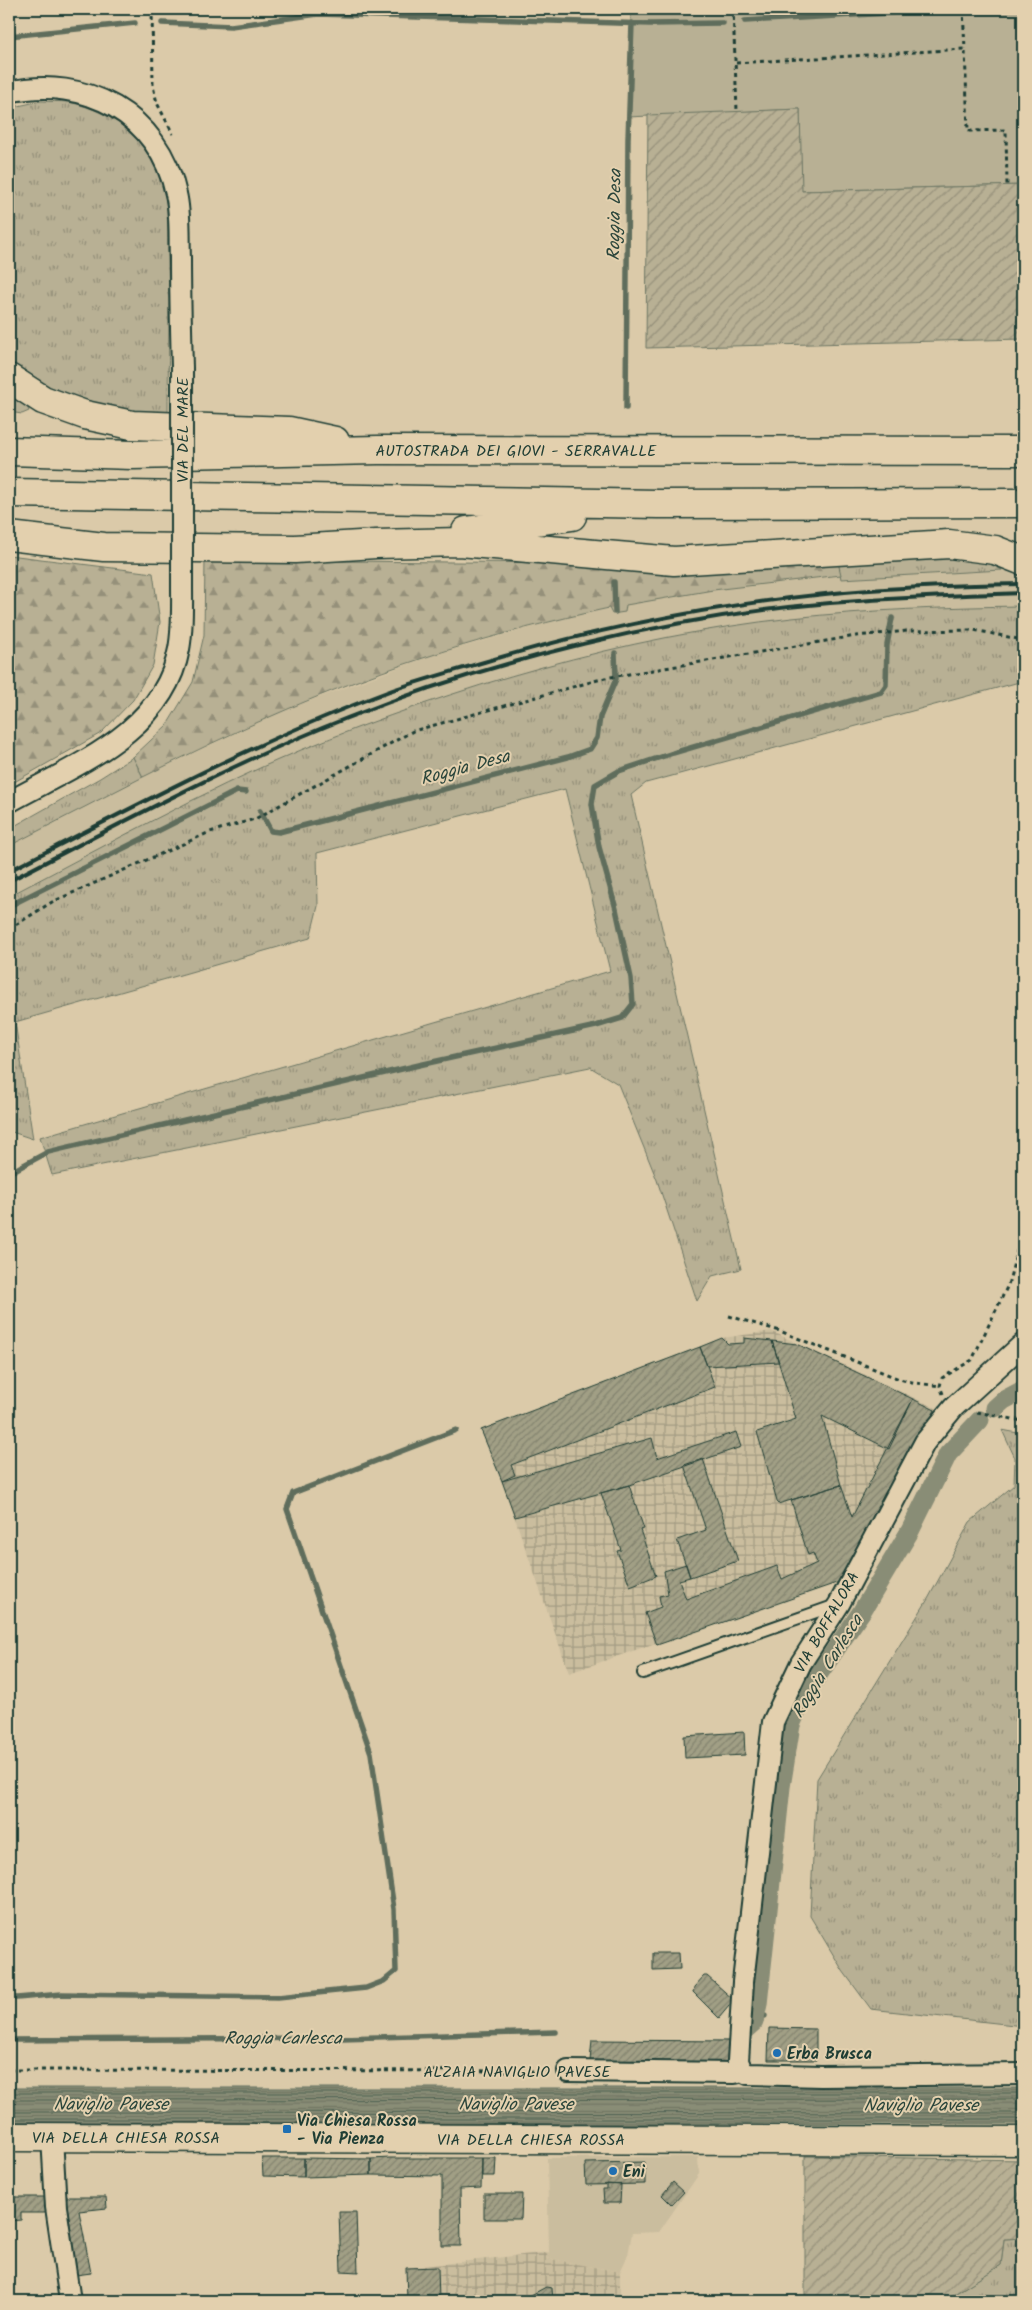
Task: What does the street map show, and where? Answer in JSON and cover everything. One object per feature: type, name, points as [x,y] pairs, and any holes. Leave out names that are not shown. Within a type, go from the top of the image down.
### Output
[{"type":"main road","points":[[9,378],[43,400],[85,415],[132,425],[290,431],[378,450]]},
{"type":"main road","points":[[959,450],[1023,435]]},
{"type":"main road","name":"AUTOSTRADA DEI GIOVI - SERRAVALLE","points":[[9,452],[132,455],[378,450],[1023,451]]},
{"type":"main road","points":[[9,493],[658,504],[1023,503]]},
{"type":"main road","points":[[376,544],[658,504]]},
{"type":"main road","points":[[9,536],[104,547],[295,549],[376,544],[460,542],[674,561],[949,544],[994,550],[1023,561]]},
{"type":"main road","name":"VIA DELLA CHIESA ROSSA","points":[[9,2137],[1023,2141]]},
{"type":"street","name":"VIA DEL MARE","points":[[9,92],[53,87],[79,91],[94,96],[124,112],[137,123],[159,150],[172,180],[178,208],[182,368],[182,584],[179,650],[171,678],[151,710],[134,728],[98,752],[9,802]]},
{"type":"street","name":"VIA BOFFALORA","points":[[742,2071],[738,2061],[744,1982],[773,1722],[801,1663],[839,1604],[925,1442],[954,1407],[1023,1344]]},
{"type":"street","name":"ALZAIA NAVIGLIO PAVESE","points":[[568,2071],[735,2073],[742,2071],[748,2074],[821,2076],[1023,2074]]},
{"type":"street","points":[[52,2137],[56,2206],[70,2301]]},
{"type":"lane","points":[[642,1673],[839,1604]]},
{"type":"path","points":[[733,9],[738,111]]},
{"type":"path","points":[[963,9],[968,131],[1006,130],[1008,186]]},
{"type":"path","points":[[736,63],[965,49]]},
{"type":"path","points":[[9,929],[61,898],[210,832],[255,819],[413,731],[608,678],[856,636],[897,632],[974,630],[1023,640]]},
{"type":"path","points":[[1023,1229],[1008,1285],[972,1360],[942,1378],[940,1386],[942,1394],[954,1407],[1023,1421]]},
{"type":"path","points":[[728,1316],[780,1331],[916,1384],[940,1386]]},
{"type":"path","name":"ALZAIA NAVIGLIO PAVESE","points":[[9,2070],[568,2071]]},
{"type":"shaded area","points":[[1002,570],[1023,578],[1023,606],[921,608],[789,619],[717,629],[570,660],[443,697],[298,752],[153,821],[9,896],[9,846],[143,777],[282,711],[430,656],[560,619],[610,608],[624,612],[626,605],[713,590],[841,575],[841,579]]},
{"type":"shaded area","points":[[771,1331],[938,1409],[850,1576],[569,1673],[502,1481],[481,1430],[722,1338]]},
{"type":"shaded area","points":[[698,2157],[699,2174],[659,2232],[632,2233],[628,2255],[620,2272],[546,2258],[549,2252],[547,2158]]},
{"type":"shaded area","points":[[549,2252],[546,2258],[620,2272],[620,2301],[407,2301],[406,2268]]},
{"type":"green space","points":[[631,9],[1023,9],[1023,185],[801,191],[800,109],[628,117]]},
{"type":"green space","points":[[41,101],[68,102],[102,113],[118,122],[144,146],[154,161],[161,177],[167,220],[169,302],[168,419],[61,397],[9,367],[9,108]]},
{"type":"green space","points":[[800,109],[802,191],[1023,185],[1023,339],[646,348],[648,115]]},
{"type":"green space","points":[[9,393],[26,404],[29,411],[22,414],[9,412]]},
{"type":"green space","points":[[9,555],[153,573],[160,622],[153,665],[133,700],[101,733],[9,785]]},
{"type":"green space","points":[[954,556],[983,560],[1002,570],[841,579],[838,562]]},
{"type":"green space","points":[[205,560],[575,563],[712,573],[838,562],[841,575],[713,590],[626,605],[625,612],[612,614],[609,608],[484,639],[402,665],[321,695],[229,735],[143,777],[133,757],[167,725],[193,682],[204,635]]},
{"type":"green space","points":[[1022,606],[1023,681],[646,783],[631,795],[741,1269],[712,1276],[697,1301],[657,1180],[618,1084],[590,1067],[52,1175],[40,1137],[610,971],[565,789],[317,853],[318,906],[310,938],[15,1022],[33,1139],[9,1131],[9,896],[154,820],[264,766],[360,727],[481,685],[604,651],[666,638],[792,618],[907,609]]},
{"type":"green space","points":[[133,757],[143,777],[9,846],[9,829],[100,778]]},
{"type":"green space","points":[[1002,1430],[1023,1434],[1023,2026],[871,2009],[843,1971],[810,1916],[817,1779],[928,1599],[970,1522],[1014,1485],[1015,1458]]},
{"type":"green space","points":[[805,2156],[1023,2160],[1023,2238],[1004,2239],[1001,2265],[943,2301],[805,2301]]},
{"type":"green space","points":[[1023,2238],[1023,2301],[943,2301],[1001,2265],[1004,2239]]},
{"type":"water","name":"Naviglio Pavese","points":[[9,2088],[1023,2088],[1023,2124],[9,2123]]},
{"type":"building","points":[[722,1338],[728,1344],[744,1343],[744,1338],[772,1341],[779,1362],[707,1366],[700,1347]]},
{"type":"building","points":[[772,1341],[797,1344],[913,1399],[889,1449],[822,1416],[841,1485],[778,1504],[757,1432],[796,1419]]},
{"type":"building","points":[[700,1347],[715,1387],[511,1465],[515,1475],[502,1481],[481,1430]]},
{"type":"building","points":[[913,1399],[935,1410],[851,1578],[657,1645],[645,1613],[661,1607],[659,1596],[668,1594],[664,1571],[686,1564],[690,1577],[679,1580],[686,1599],[777,1566],[782,1579],[817,1563],[813,1553],[808,1555],[791,1500],[841,1485],[852,1517]]},
{"type":"building","points":[[736,1432],[741,1447],[629,1485],[515,1517],[502,1481],[652,1438],[657,1458]]},
{"type":"building","points":[[703,1459],[738,1561],[690,1577],[677,1540],[706,1530],[684,1465]]},
{"type":"building","points":[[629,1485],[644,1529],[640,1530],[656,1576],[630,1586],[617,1551],[621,1550],[601,1493]]},
{"type":"building","points":[[744,1732],[745,1755],[685,1758],[684,1736]]},
{"type":"building","points":[[653,1953],[679,1953],[680,1969],[653,1970]]},
{"type":"building","points":[[704,1976],[707,1976],[734,2000],[719,2018],[693,1992],[694,1987]]},
{"type":"building","points":[[769,2028],[816,2029],[816,2060],[768,2060]]},
{"type":"building","points":[[592,2040],[732,2041],[732,2062],[590,2061]]},
{"type":"building","points":[[262,2158],[304,2158],[304,2177],[263,2176]]},
{"type":"building","points":[[304,2158],[371,2159],[371,2175],[304,2177]]},
{"type":"building","points":[[482,2158],[481,2188],[460,2189],[461,2246],[442,2246],[442,2176],[371,2175],[371,2159]]},
{"type":"building","points":[[482,2158],[496,2158],[495,2176],[482,2176]]},
{"type":"building","points":[[645,2162],[645,2184],[586,2185],[585,2163]]},
{"type":"building","points":[[673,2182],[684,2192],[672,2205],[662,2195]]},
{"type":"building","points":[[607,2184],[621,2185],[620,2203],[604,2203],[603,2189],[607,2189]]},
{"type":"building","points":[[484,2194],[522,2194],[521,2219],[484,2219]]},
{"type":"building","points":[[9,2197],[45,2197],[46,2213],[21,2213],[21,2220],[9,2221]]},
{"type":"building","points":[[64,2197],[106,2197],[107,2208],[79,2211],[91,2273],[76,2275]]},
{"type":"building","points":[[339,2212],[356,2212],[358,2272],[341,2271]]},
{"type":"building","points":[[438,2267],[439,2301],[407,2301],[406,2268]]},
{"type":"building","points":[[546,2287],[552,2288],[553,2301],[531,2301],[531,2295]]},
{"type":"waterway","name":"Roggia Desa","points":[[745,21],[944,10]]},
{"type":"waterway","name":"Roggia Desa","points":[[162,23],[231,26],[318,14],[650,24],[723,23]]},
{"type":"waterway","name":"Roggia Desa","points":[[9,36],[135,23]]},
{"type":"waterway","name":"Roggia Desa","points":[[626,408],[628,139],[632,23]]},
{"type":"waterway","name":"Roggia Desa","points":[[614,582],[615,612]]},
{"type":"waterway","points":[[9,1173],[48,1152],[419,1065],[596,1026],[622,1018],[633,1004],[631,978],[616,909],[599,847],[592,804],[595,785],[619,771],[673,753],[881,692],[886,685],[887,645],[892,618]]},
{"type":"waterway","name":"Roggia Desa","points":[[260,811],[271,831],[279,832],[568,757],[590,749],[597,738],[600,717],[616,679],[615,653]]},
{"type":"waterway","name":"Roggia Desa","points":[[9,906],[237,791],[246,792]]},
{"type":"waterway","name":"Roggia Carlesca","points":[[995,1408],[1004,1400],[1023,1390]]},
{"type":"waterway","name":"Roggia Carlesca","points":[[745,2030],[754,2022],[758,2004],[781,1787],[791,1725],[803,1697],[862,1611],[910,1531],[948,1454],[980,1420]]},
{"type":"waterway","points":[[9,1997],[62,1994],[278,1997],[366,1988],[384,1981],[396,1971],[394,1909],[371,1753],[287,1509],[293,1493],[456,1430]]},
{"type":"waterway","points":[[756,2015],[765,2016]]},
{"type":"waterway","name":"Roggia Carlesca","points":[[9,2040],[342,2038],[556,2032]]},
{"type":"railway","points":[[9,871],[195,776],[338,711],[387,692],[526,650],[653,620],[782,599],[899,588],[1023,584]]},
{"type":"railway","points":[[9,881],[176,795],[260,755],[347,718],[462,677],[584,644],[709,618],[830,603],[1023,593]]},
{"type":"place","name":"Erba Brusca","points":[[777,2053]]},
{"type":"place","name":"Via Chiesa Rossa - Via Pienza","points":[[287,2129]]},
{"type":"place","name":"Eni","points":[[613,2171]]}]
